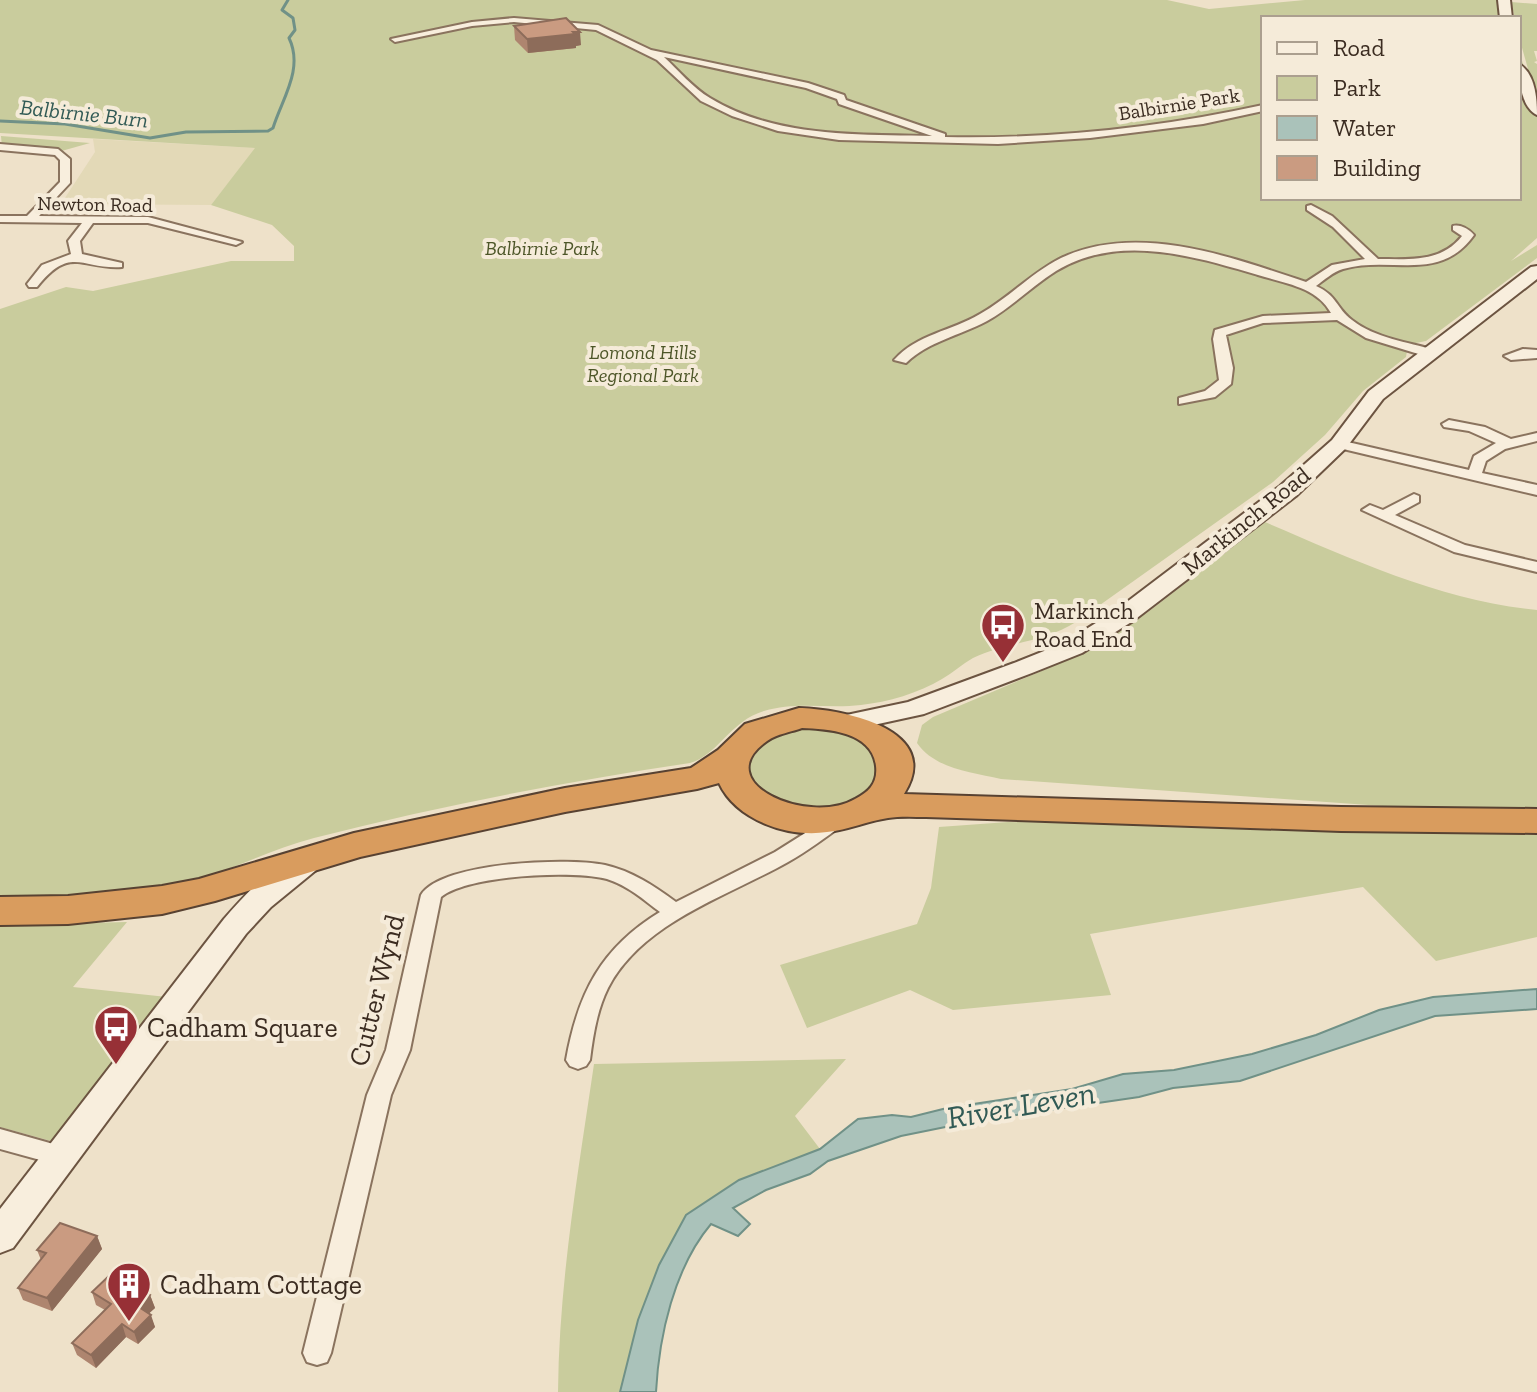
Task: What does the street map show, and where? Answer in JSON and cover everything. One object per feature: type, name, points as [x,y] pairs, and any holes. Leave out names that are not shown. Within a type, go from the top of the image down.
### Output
[{"type":"highway","points":[[0,911],[113,906],[162,900],[446,825],[697,778],[711,773],[732,757],[741,743],[756,731],[776,723],[811,718],[846,723],[862,729],[916,778],[968,801],[1000,809]]},
{"type":"highway","points":[[846,816],[872,806],[886,794],[894,780],[891,756]]},
{"type":"highway","points":[[732,757],[732,781],[760,808]]},
{"type":"highway","points":[[613,793],[704,794],[809,821],[889,806],[1537,821]]},
{"type":"main road","points":[[1521,73],[1537,111]]},
{"type":"main road","name":"Markinch Road","points":[[846,723],[915,708],[1073,648],[1111,624],[1288,491],[1339,444],[1363,408],[1376,395],[1537,271]]},
{"type":"main road","name":"Markinch Road","points":[[891,756],[886,736],[891,727],[915,708]]},
{"type":"main road","points":[[0,1237],[201,973],[221,942],[260,897],[283,878],[317,858]]},
{"type":"main road","points":[[221,942],[230,920],[226,884]]},
{"type":"street","name":"Balbirnie Park","points":[[395,39],[472,24],[549,22],[598,28],[660,58],[704,99],[735,114],[778,128],[839,137],[955,140],[1090,135],[1203,121],[1261,108]]},
{"type":"street","name":"Balbirnie Park","points":[[650,52],[808,86],[841,97],[842,102],[955,140]]},
{"type":"street","points":[[2,147],[58,152],[65,159],[65,183],[28,221]]},
{"type":"street","points":[[1311,208],[1335,222],[1345,236],[1375,263]]},
{"type":"street","name":"Newton Road","points":[[0,219],[148,220],[236,242]]},
{"type":"street","points":[[77,256],[74,241],[89,221]]},
{"type":"street","points":[[1309,286],[1338,267],[1417,261],[1454,253],[1468,235],[1457,228]]},
{"type":"street","points":[[901,360],[927,342],[959,331],[989,314],[1045,271],[1078,255],[1126,246],[1210,256],[1309,286],[1331,298],[1340,316],[1358,329],[1430,353]]},
{"type":"street","points":[[33,284],[46,268],[77,256],[118,265]]},
{"type":"street","points":[[1184,401],[1210,394],[1226,381],[1228,367],[1219,346],[1220,333],[1255,320],[1340,316]]},
{"type":"street","points":[[1511,356],[1537,354]]},
{"type":"street","points":[[1449,424],[1468,425],[1509,444]]},
{"type":"street","points":[[1474,476],[1479,459],[1509,444],[1537,437]]},
{"type":"street","points":[[1339,444],[1537,490]]},
{"type":"street","points":[[1414,499],[1376,513],[1460,549],[1537,567]]},
{"type":"street","points":[[760,808],[787,830],[790,838],[779,858]]},
{"type":"street","points":[[578,1060],[601,981],[625,952],[675,912],[779,858],[846,816]]},
{"type":"street","name":"Cutter Wynd","points":[[317,1353],[379,1095],[398,1050],[431,895],[437,888],[457,880],[565,868],[589,869],[627,880],[675,912]]},
{"type":"street","points":[[0,1139],[62,1156]]},
{"type":"shaded area","points":[[93,139],[256,148],[211,205],[61,204],[95,152]]},
{"type":"green space","name":"Lomond Hills Regional Park","points":[[0,0],[1167,0],[1209,9],[1305,0],[1505,0],[1509,16],[1261,16],[1261,200],[1521,200],[1521,57],[1537,114],[1537,238],[1511,261],[1537,245],[1537,258],[1426,341],[1416,343],[1407,351],[1406,357],[1363,391],[1325,435],[1273,482],[1076,622],[1050,634],[973,658],[923,689],[871,704],[788,706],[764,711],[742,722],[709,753],[690,763],[407,815],[300,842],[180,884],[104,894],[0,898],[0,309],[66,287],[93,291],[231,261],[294,261],[294,246],[272,225],[211,205],[255,148],[0,133]]},
{"type":"green space","points":[[1511,2],[1537,4],[1537,51],[1534,51],[1537,61],[1534,62],[1537,64],[1537,101],[1521,44],[1521,16],[1514,16]]},
{"type":"green space","points":[[1,136],[90,143],[58,152],[2,147]]},
{"type":"green space","points":[[1265,522],[1364,564],[1432,588],[1467,598],[1537,610],[1537,811],[1453,811],[1001,779],[944,764],[917,743],[922,725],[933,717],[1077,656],[1101,642],[1148,612]]},
{"type":"green space","points":[[799,726],[838,730],[862,741],[876,758],[879,773],[875,785],[851,801],[818,809],[803,809],[778,803],[744,777],[754,745],[766,736]]},
{"type":"green space","points":[[1008,822],[1537,830],[1537,937],[1436,961],[1363,887],[1090,934],[1111,995],[953,1010],[910,990],[807,1028],[780,965],[917,924],[931,888],[939,827]]},
{"type":"green space","points":[[127,922],[73,987],[167,997],[58,1143],[0,1127],[0,925]]},
{"type":"green space","points":[[846,1059],[795,1116],[820,1149],[739,1180],[638,1320],[620,1392],[558,1392],[566,1269],[594,1064]]},
{"type":"water","name":"River Leven","points":[[1537,989],[1537,1009],[1435,1016],[1240,1081],[1173,1088],[1139,1097],[975,1121],[901,1136],[828,1161],[810,1174],[766,1190],[733,1208],[750,1224],[738,1236],[711,1224],[687,1261],[678,1282],[665,1326],[656,1392],[620,1392],[638,1320],[659,1265],[686,1215],[739,1180],[820,1149],[858,1119],[892,1115],[911,1117],[947,1108],[1072,1089],[1123,1074],[1174,1070],[1252,1054],[1316,1035],[1379,1010],[1433,997]]},
{"type":"building","points":[[566,18],[580,32],[527,39],[514,26]]},
{"type":"building","points":[[60,1223],[97,1236],[47,1298],[18,1288],[46,1253],[37,1250]]},
{"type":"building","points":[[112,1273],[150,1295],[139,1307],[151,1315],[134,1332],[122,1324],[91,1355],[72,1343],[111,1304],[92,1292]]},
{"type":"waterway","name":"Balbirnie Burn","points":[[0,121],[65,124],[150,138],[186,132],[268,131],[273,128],[293,72],[293,50],[289,38],[295,30],[293,18],[282,10],[288,0]]},
{"type":"place","name":"Markinch Road End","points":[[1003,664]]},
{"type":"place","name":"Cadham Square","points":[[116,1066]]},
{"type":"place","name":"Cadham Cottage","points":[[129,1323]]}]
